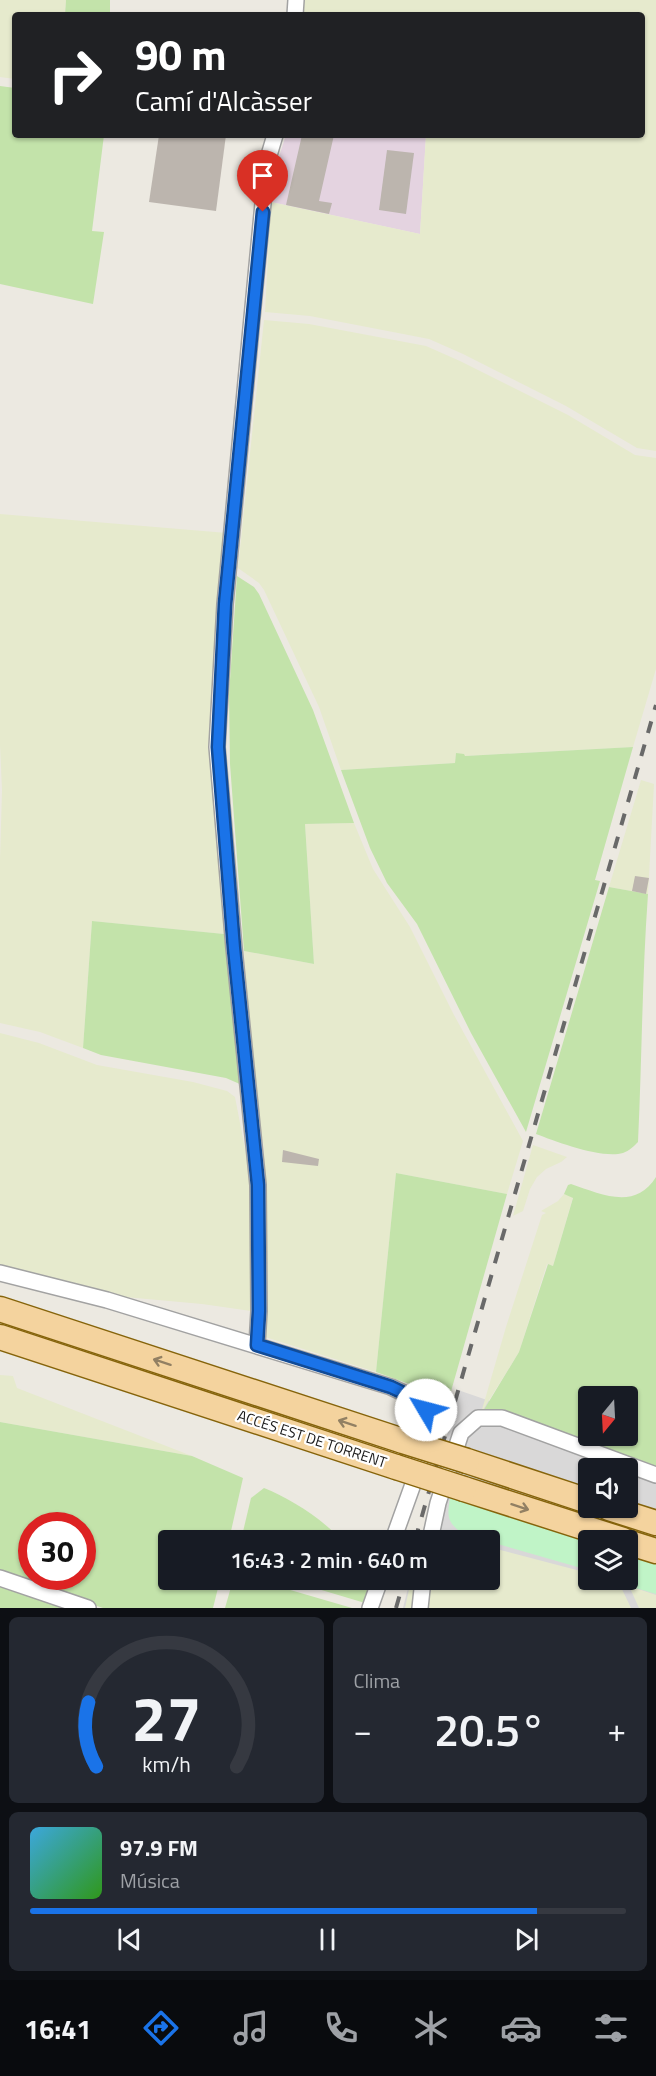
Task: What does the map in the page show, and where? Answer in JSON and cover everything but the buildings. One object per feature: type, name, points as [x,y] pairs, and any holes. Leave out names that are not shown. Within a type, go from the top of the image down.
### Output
[{"type":"main road","name":"ACCÉS EST DE TORRENT","points":[[0,1309],[578,1497]]},
{"type":"main road","name":"ACCÉS EST DE TORRENT","points":[[0,1337],[591,1530]]},
{"type":"main road","points":[[638,1517],[656,1523]]},
{"type":"main road","name":"ACCÉS EST DE TORRENT","points":[[638,1545],[656,1551]]},
{"type":"street","points":[[257,1345],[258,1185],[235,960],[218,747],[225,604],[244,397],[267,162],[274,138]]},
{"type":"street","points":[[0,1274],[107,1300],[391,1387],[412,1397],[426,1410],[430,1426],[397,1530]]},
{"type":"street","points":[[0,1346],[55,1355]]},
{"type":"street","points":[[432,1530],[438,1503],[461,1433],[478,1418],[501,1418],[656,1475]]},
{"type":"street","points":[[0,1578],[88,1608]]},
{"type":"street","points":[[370,1608],[376,1590]]},
{"type":"street","points":[[420,1608],[422,1590]]},
{"type":"shaded area","points":[[285,138],[426,138],[420,234],[271,202],[275,169]]},
{"type":"shaded area","points":[[458,1390],[578,1432],[578,1446],[619,1446],[656,1459],[656,1608],[403,1608],[408,1590],[500,1590],[500,1530],[423,1530]]},
{"type":"green space","points":[[0,0],[66,0],[65,12],[12,12],[12,79],[0,77]]},
{"type":"green space","points":[[66,0],[110,0],[110,12],[65,12]]},
{"type":"green space","points":[[302,0],[656,0],[656,451],[637,448],[566,406],[429,339],[310,316],[265,312],[271,202],[420,234],[426,138],[645,138],[645,12],[302,12]]},
{"type":"green space","points":[[0,86],[12,88],[12,138],[104,138],[92,231],[104,232],[93,304],[0,284]]},
{"type":"green space","points":[[264,320],[309,324],[426,346],[568,415],[635,455],[656,458],[656,669],[633,747],[464,756],[456,753],[455,763],[341,770],[319,707],[264,590],[259,583],[238,568]]},
{"type":"green space","points":[[0,514],[227,533],[218,808],[224,934],[92,921],[83,1048],[40,1032],[0,1023],[2,790]]},
{"type":"green space","points":[[237,576],[254,587],[259,594],[313,710],[354,823],[305,824],[314,964],[244,951],[230,764],[229,695]]},
{"type":"green space","points":[[633,747],[595,880],[600,881],[526,1132],[471,1033],[417,924],[387,883],[370,848],[341,770],[455,763],[456,753],[465,756]]},
{"type":"green space","points":[[641,780],[654,784],[648,894],[609,887]]},
{"type":"green space","points":[[354,823],[373,869],[410,927],[454,1015],[523,1141],[507,1194],[396,1173],[376,1372],[262,1336],[266,1248],[264,1148],[255,1095],[244,951],[314,964],[305,824]]},
{"type":"green space","points":[[609,887],[648,894],[638,1142],[623,1153],[604,1154],[580,1149],[536,1134]]},
{"type":"green space","points":[[92,921],[224,934],[242,1085],[226,1078],[101,1055],[83,1048]]},
{"type":"green space","points":[[0,1033],[39,1043],[97,1065],[193,1082],[227,1091],[235,1097],[250,1175],[253,1245],[251,1311],[114,1296],[0,1265]]},
{"type":"green space","points":[[533,1145],[567,1157],[537,1177],[530,1189],[523,1211],[513,1216]]},
{"type":"green space","points":[[396,1173],[507,1194],[448,1402],[427,1395],[420,1388],[376,1372]]},
{"type":"green space","points":[[656,1177],[656,1467],[638,1461],[638,1458],[630,1458],[596,1446],[638,1446],[638,1386],[578,1386],[578,1440],[533,1421],[513,1416],[482,1413],[519,1352],[548,1264],[553,1266],[573,1198],[564,1194],[568,1185],[617,1197],[638,1194]]},
{"type":"green space","points":[[564,1194],[573,1197],[553,1266],[547,1264],[519,1352],[481,1413],[542,1215],[546,1213],[541,1211],[558,1201]]},
{"type":"green space","points":[[0,1375],[13,1376],[17,1388],[192,1456],[0,1422]]},
{"type":"green space","points":[[0,1422],[192,1456],[243,1478],[231,1530],[158,1530],[158,1590],[218,1590],[213,1608],[103,1608],[48,1590],[96,1590],[96,1512],[18,1512],[18,1580],[0,1574]]},
{"type":"green space","points":[[264,1488],[305,1510],[331,1530],[243,1530],[251,1498]]},
{"type":"green space","points":[[450,1498],[578,1539],[578,1567],[500,1545],[500,1530],[458,1530],[449,1519]]},
{"type":"green space","points":[[500,1550],[578,1570],[578,1590],[622,1590],[631,1608],[405,1608],[409,1590],[500,1590]]},
{"type":"green space","points":[[638,1558],[656,1564],[656,1594],[638,1589]]},
{"type":"green space","points":[[0,1587],[65,1608],[0,1608]]},
{"type":"green space","points":[[638,1589],[656,1595],[656,1608],[639,1608],[631,1590]]},
{"type":"green space","points":[[230,1590],[290,1590],[352,1608],[225,1608]]},
{"type":"green space","points":[[321,1590],[368,1590],[369,1593],[365,1603]]},
{"type":"railway","points":[[418,1530],[656,705]]},
{"type":"railway","points":[[396,1608],[401,1590]]},
{"type":"route","points":[[263,212],[225,604],[218,747],[234,948],[258,1185],[257,1345],[391,1387],[412,1397],[426,1410]]}]
